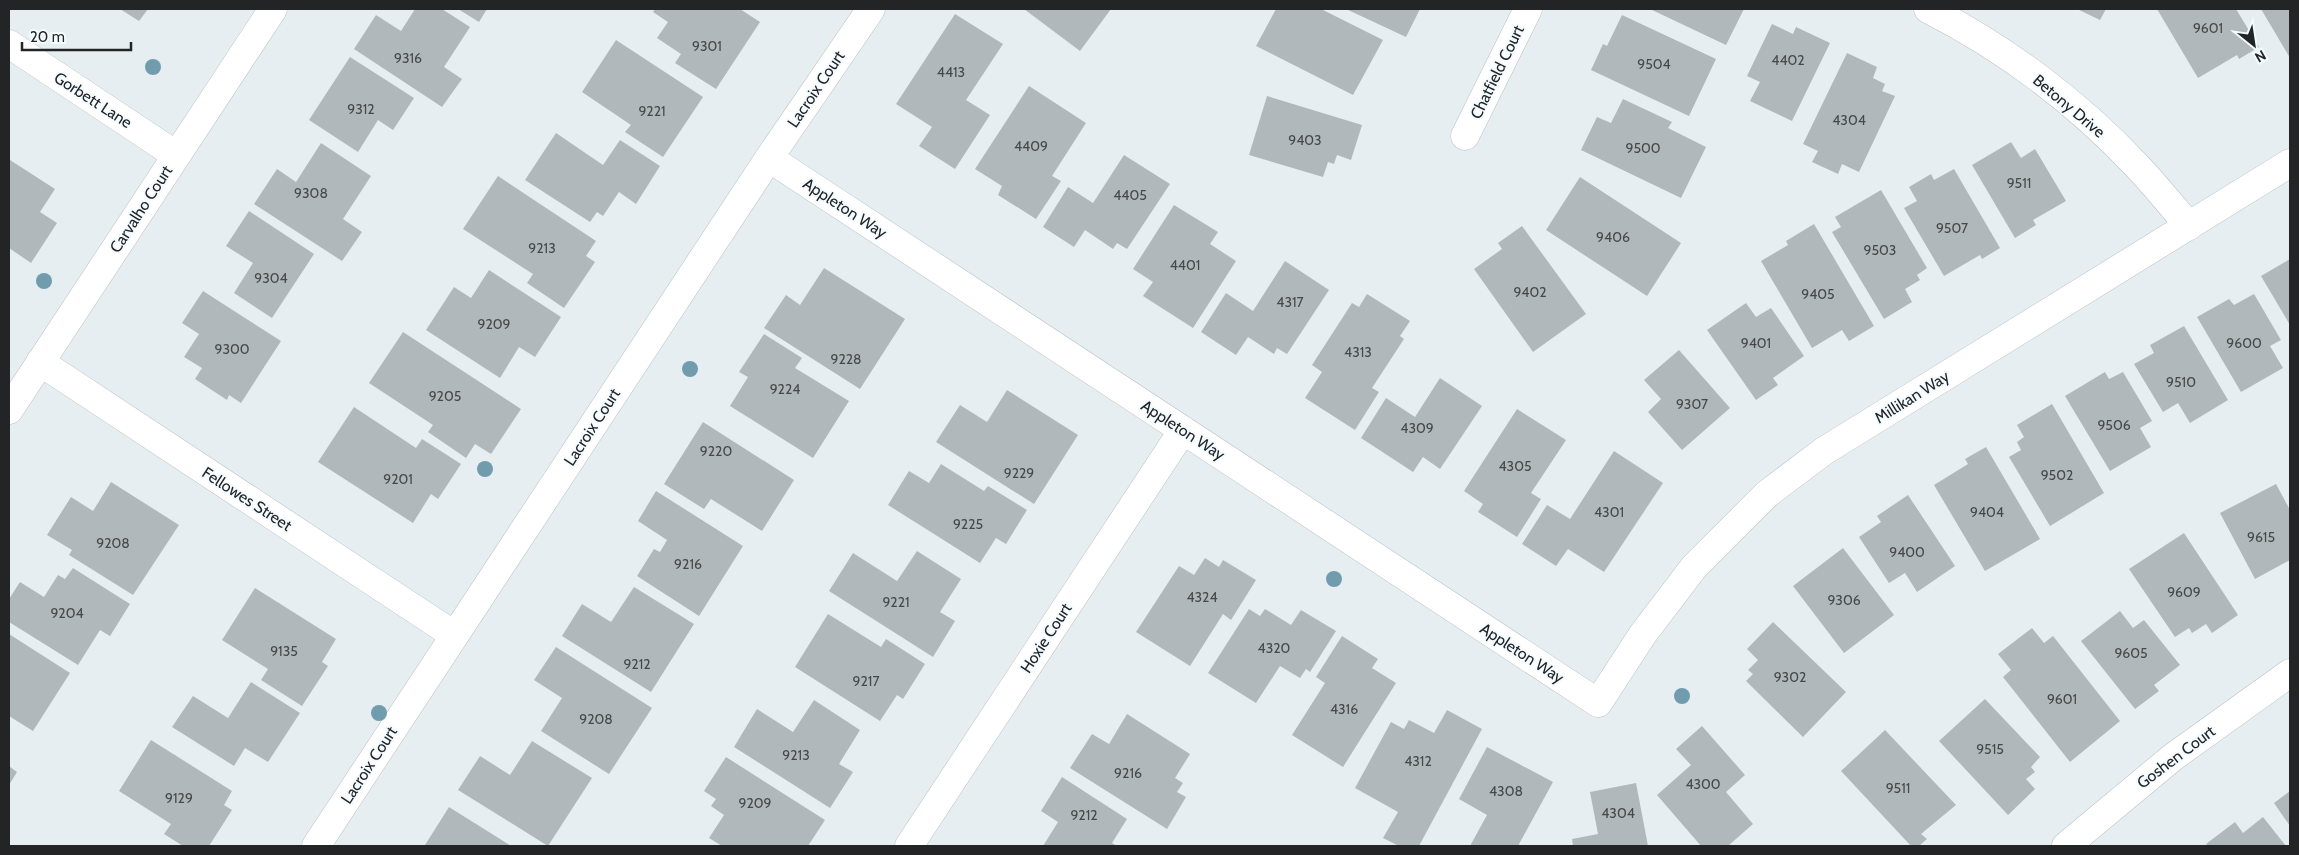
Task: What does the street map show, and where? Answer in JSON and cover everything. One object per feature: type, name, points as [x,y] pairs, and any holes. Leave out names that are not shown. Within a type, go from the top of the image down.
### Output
[{"type":"street","name":"Carvalho Court","points":[[9,410],[273,9]]},
{"type":"street","name":"Lacroix Court","points":[[316,846],[769,158],[871,9]]},
{"type":"street","name":"Chatfield Court","points":[[1465,136],[1528,9]]},
{"type":"street","name":"Betony Drive","points":[[1928,9],[2008,57],[2075,107],[2137,165],[2190,226]]},
{"type":"street","name":"Gorbett Lane","points":[[9,44],[176,155]]},
{"type":"street","name":"Appleton Way","points":[[769,158],[1598,703]]},
{"type":"street","name":"Millikan Way","points":[[1598,703],[1644,634],[1694,567],[1767,494],[1824,451],[2290,163]]},
{"type":"street","name":"Fellowes Street","points":[[40,362],[454,635]]},
{"type":"street","name":"Hoxie Court","points":[[909,846],[1183,430]]},
{"type":"street","name":"Goshen Court","points":[[2066,846],[2173,756],[2290,673]]},
{"type":"building","points":[[120,9],[148,9],[139,21]]},
{"type":"building","points":[[415,9],[442,9],[470,27],[444,67],[462,79],[442,107],[354,49],[376,15],[401,31]]},
{"type":"building","points":[[458,9],[487,9],[479,22]]},
{"type":"building","points":[[655,9],[740,9],[760,22],[716,89],[675,63],[681,54],[657,38],[668,22],[653,12]]},
{"type":"building","points":[[1024,9],[1111,9],[1080,51]]},
{"type":"building","points":[[1276,9],[1321,9],[1383,40],[1353,95],[1256,46]]},
{"type":"building","points":[[1346,9],[1420,9],[1406,37]]},
{"type":"building","points":[[1650,9],[1744,9],[1726,45]]},
{"type":"building","points":[[2077,9],[2106,9],[2100,20]]},
{"type":"building","points":[[2157,9],[2236,9],[2259,47],[2239,59],[2237,55],[2198,78]]},
{"type":"building","points":[[2261,9],[2290,9],[2290,58]]},
{"type":"building","points":[[955,14],[1003,44],[966,100],[990,115],[955,169],[919,146],[932,127],[896,104]]},
{"type":"building","points":[[1622,15],[1716,59],[1689,116],[1591,70],[1603,44],[1607,46]]},
{"type":"building","points":[[1772,24],[1793,34],[1796,27],[1830,43],[1792,121],[1750,101],[1760,82],[1747,76]]},
{"type":"building","points":[[616,40],[703,97],[663,157],[625,132],[631,125],[582,92]]},
{"type":"building","points":[[1847,53],[1877,67],[1873,78],[1885,84],[1882,91],[1895,96],[1859,172],[1842,164],[1838,174],[1812,162],[1818,151],[1803,144]]},
{"type":"building","points":[[350,57],[414,98],[393,130],[378,120],[358,152],[309,120]]},
{"type":"building","points":[[1029,86],[1086,123],[1052,176],[1061,181],[1036,219],[998,195],[1002,186],[975,169]]},
{"type":"building","points":[[1267,96],[1362,125],[1351,160],[1337,155],[1334,164],[1328,162],[1323,177],[1249,155]]},
{"type":"building","points":[[1623,99],[1672,122],[1668,128],[1706,147],[1681,198],[1581,150],[1597,117],[1611,123]]},
{"type":"building","points":[[556,133],[603,165],[620,140],[660,166],[636,204],[619,192],[603,216],[597,212],[590,222],[525,180]]},
{"type":"building","points":[[2011,142],[2021,158],[2035,149],[2066,201],[2033,220],[2036,225],[2015,238],[1972,165]]},
{"type":"building","points":[[321,143],[371,176],[343,219],[362,232],[342,261],[254,204],[277,169],[296,182]]},
{"type":"building","points":[[1124,155],[1170,184],[1127,249],[1117,243],[1113,249],[1085,230],[1074,247],[1043,227],[1068,187],[1093,203]]},
{"type":"building","points":[[10,160],[55,189],[40,212],[57,223],[31,263],[9,248]]},
{"type":"building","points":[[1954,169],[2000,248],[1982,259],[1980,255],[1944,276],[1904,208],[1917,201],[1909,187],[1931,174],[1934,180]]},
{"type":"building","points":[[498,176],[596,241],[586,256],[595,262],[564,308],[527,283],[533,274],[463,229]]},
{"type":"building","points":[[1580,177],[1681,243],[1647,296],[1546,230]]},
{"type":"building","points":[[1881,190],[1927,268],[1917,275],[1920,280],[1905,289],[1912,302],[1884,319],[1832,232],[1841,227],[1835,217]]},
{"type":"building","points":[[1174,205],[1218,232],[1210,244],[1236,261],[1193,328],[1143,296],[1153,282],[1133,269]]},
{"type":"building","points":[[249,211],[314,254],[272,318],[234,293],[253,263],[226,246]]},
{"type":"building","points":[[1814,224],[1874,326],[1849,341],[1842,330],[1812,348],[1761,261],[1788,245],[1786,241]]},
{"type":"building","points":[[1522,226],[1586,314],[1533,352],[1474,269],[1502,249],[1498,243]]},
{"type":"building","points":[[2290,259],[2290,325],[2261,276]]},
{"type":"building","points":[[1285,261],[1329,290],[1287,354],[1277,348],[1274,354],[1248,337],[1236,355],[1201,332],[1226,293],[1253,311]]},
{"type":"building","points":[[824,268],[905,319],[860,389],[764,328],[786,295],[800,305]]},
{"type":"building","points":[[489,270],[561,317],[535,357],[519,347],[500,378],[426,330],[454,287],[471,298]]},
{"type":"building","points":[[203,291],[281,341],[241,403],[229,395],[227,400],[195,379],[202,368],[184,357],[199,334],[182,323]]},
{"type":"building","points":[[1367,294],[1410,321],[1400,336],[1404,339],[1372,388],[1379,392],[1355,430],[1305,398],[1322,372],[1312,365],[1352,303],[1359,307]]},
{"type":"building","points":[[2254,294],[2281,340],[2270,346],[2283,368],[2241,392],[2197,317],[2229,299],[2234,305]]},
{"type":"building","points":[[1746,303],[1756,317],[1771,308],[1804,356],[1773,378],[1778,385],[1756,400],[1707,330]]},
{"type":"building","points":[[2184,326],[2228,400],[2190,423],[2178,403],[2163,412],[2134,364],[2154,353],[2150,345]]},
{"type":"building","points":[[403,332],[521,409],[491,454],[475,444],[466,458],[428,432],[433,425],[369,383]]},
{"type":"building","points":[[764,334],[802,358],[795,368],[849,401],[813,458],[730,406],[748,377],[739,372]]},
{"type":"building","points":[[1679,350],[1730,408],[1682,450],[1648,412],[1661,399],[1644,380]]},
{"type":"building","points":[[2105,372],[2109,379],[2123,372],[2152,421],[2140,428],[2151,447],[2110,471],[2065,396]]},
{"type":"building","points":[[1440,378],[1482,406],[1440,469],[1423,457],[1413,472],[1361,438],[1386,398],[1415,417]]},
{"type":"building","points":[[1007,390],[1078,435],[1034,504],[936,442],[960,405],[987,422]]},
{"type":"building","points":[[2052,404],[2104,493],[2050,526],[2009,457],[2021,450],[2017,442],[2024,437],[2017,425]]},
{"type":"building","points":[[354,407],[416,448],[422,439],[461,464],[438,499],[431,494],[413,523],[318,462]]},
{"type":"building","points":[[1517,409],[1566,440],[1531,493],[1541,499],[1517,537],[1478,512],[1483,504],[1464,491]]},
{"type":"building","points":[[703,422],[794,480],[762,531],[711,499],[704,509],[664,484]]},
{"type":"building","points":[[1986,447],[2040,539],[1985,571],[1934,485],[1968,464],[1965,459]]},
{"type":"building","points":[[1614,451],[1663,483],[1604,572],[1568,549],[1556,566],[1522,544],[1547,505],[1570,519]]},
{"type":"building","points":[[941,464],[984,491],[988,486],[1027,510],[1006,544],[996,538],[980,563],[888,505],[909,471],[929,483]]},
{"type":"building","points":[[111,482],[179,525],[133,595],[69,555],[72,550],[47,535],[71,497],[93,511]]},
{"type":"building","points":[[2276,484],[2290,510],[2290,560],[2255,579],[2220,513]]},
{"type":"building","points":[[656,491],[743,546],[699,616],[637,576],[654,549],[660,552],[667,540],[638,521]]},
{"type":"building","points":[[1908,495],[1955,566],[1917,592],[1905,573],[1889,583],[1859,537],[1881,522],[1877,516]]},
{"type":"building","points":[[2184,533],[2238,615],[2212,633],[2206,624],[2192,633],[2189,628],[2175,637],[2129,569]]},
{"type":"building","points":[[1843,548],[1894,615],[1844,653],[1793,586]]},
{"type":"building","points":[[917,551],[961,579],[940,612],[955,621],[933,657],[829,591],[853,553],[897,581]]},
{"type":"building","points":[[1205,558],[1219,567],[1223,560],[1256,580],[1231,620],[1223,614],[1190,666],[1136,632],[1179,566],[1194,575]]},
{"type":"building","points":[[73,568],[130,604],[110,636],[100,630],[78,665],[9,622],[9,599],[20,582],[44,597],[58,575],[65,579]]},
{"type":"building","points":[[634,587],[694,624],[651,692],[562,636],[582,604],[611,622]]},
{"type":"building","points":[[255,588],[336,639],[322,662],[328,666],[302,706],[261,680],[268,669],[222,640]]},
{"type":"building","points":[[1249,609],[1260,616],[1265,609],[1291,625],[1301,610],[1336,631],[1310,672],[1306,669],[1300,678],[1280,666],[1256,703],[1208,673]]},
{"type":"building","points":[[2120,611],[2133,628],[2144,620],[2180,665],[2154,685],[2159,691],[2135,709],[2081,641]]},
{"type":"building","points":[[828,614],[881,647],[886,639],[925,664],[903,699],[897,695],[880,721],[795,667]]},
{"type":"building","points":[[1773,622],[1846,692],[1803,737],[1746,681],[1753,674],[1748,670],[1758,660],[1747,649]]},
{"type":"building","points":[[2032,628],[2044,643],[2053,636],[2120,721],[2070,762],[2003,677],[2011,670],[1998,654]]},
{"type":"building","points":[[9,634],[70,673],[33,731],[9,716]]},
{"type":"building","points":[[1342,636],[1378,659],[1372,668],[1396,683],[1343,767],[1292,735],[1325,683],[1316,677]]},
{"type":"building","points":[[556,647],[652,708],[609,774],[541,731],[562,698],[534,680]]},
{"type":"building","points":[[251,682],[300,713],[268,762],[245,748],[234,766],[172,727],[193,696],[228,718]]},
{"type":"building","points":[[1985,699],[2040,757],[2031,767],[2035,772],[2026,779],[2035,789],[2008,815],[1939,741]]},
{"type":"building","points":[[814,700],[860,730],[839,764],[853,772],[830,808],[734,747],[757,709],[793,732]]},
{"type":"building","points":[[1447,710],[1482,729],[1419,846],[1399,846],[1383,838],[1398,812],[1355,788],[1391,722],[1404,729],[1409,720],[1434,733]]},
{"type":"building","points":[[1127,714],[1190,754],[1175,778],[1183,783],[1177,792],[1186,797],[1167,829],[1070,768],[1092,734],[1109,744]]},
{"type":"building","points":[[1702,726],[1745,775],[1726,792],[1753,824],[1728,846],[1701,846],[1657,795],[1691,765],[1676,749]]},
{"type":"building","points":[[1885,730],[1956,805],[1921,834],[1927,839],[1919,846],[1911,846],[1841,771]]},
{"type":"building","points":[[151,740],[232,791],[224,805],[232,810],[209,846],[183,846],[164,834],[171,824],[119,791]]},
{"type":"building","points":[[532,741],[592,778],[548,846],[458,790],[480,756],[510,775]]},
{"type":"building","points":[[1487,747],[1553,782],[1518,846],[1470,846],[1487,815],[1459,799]]},
{"type":"building","points":[[726,757],[825,820],[808,846],[722,846],[709,838],[724,815],[711,806],[716,799],[704,791]]},
{"type":"building","points":[[9,766],[17,772],[9,785]]},
{"type":"building","points":[[1062,777],[1127,819],[1112,843],[1117,846],[1043,846],[1058,822],[1041,811]]},
{"type":"building","points":[[1636,783],[1648,846],[1573,846],[1572,839],[1598,834],[1590,792]]},
{"type":"building","points":[[2290,791],[2290,826],[2274,803]]},
{"type":"building","points":[[449,807],[511,846],[425,845]]},
{"type":"building","points":[[2263,817],[2286,846],[2208,846],[2206,844],[2235,822],[2243,833]]}]
